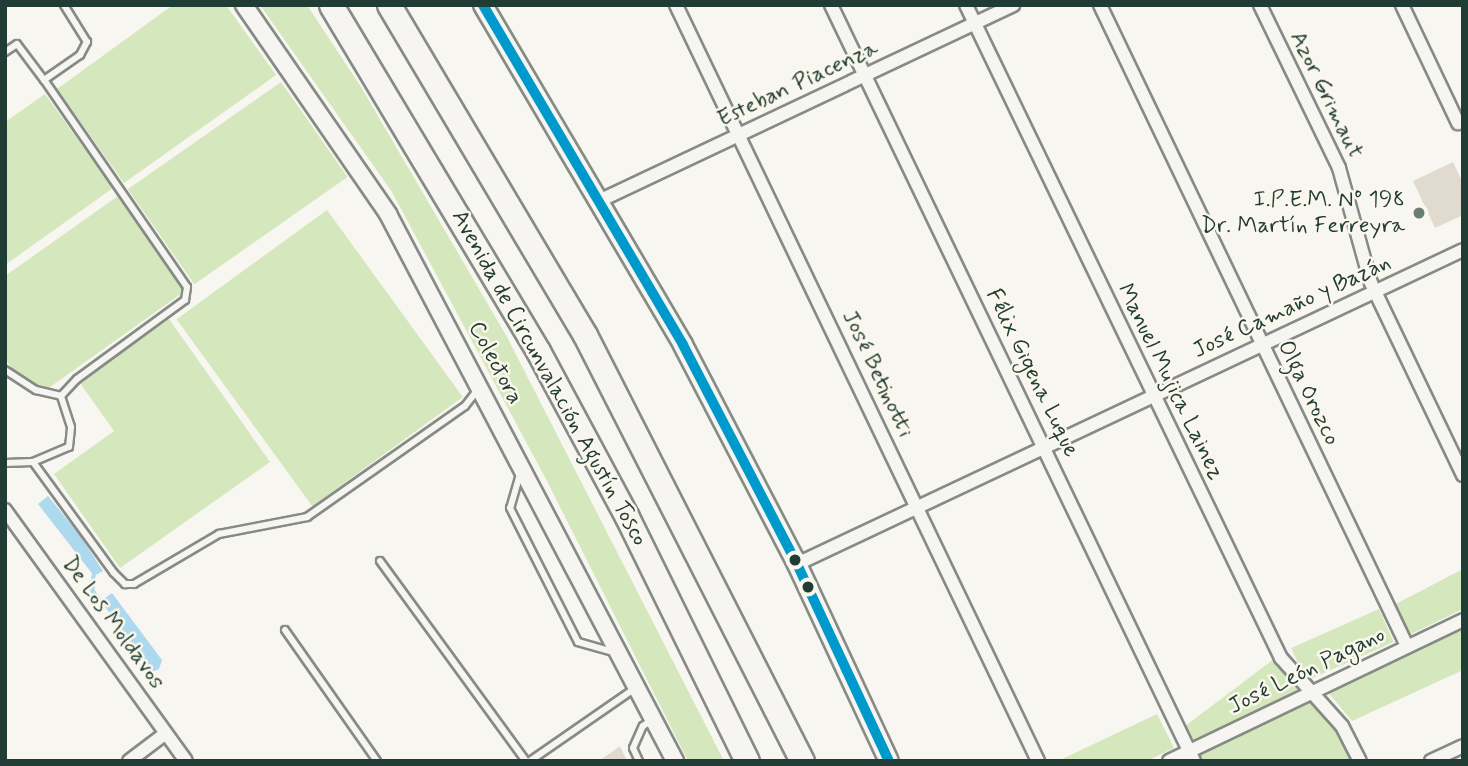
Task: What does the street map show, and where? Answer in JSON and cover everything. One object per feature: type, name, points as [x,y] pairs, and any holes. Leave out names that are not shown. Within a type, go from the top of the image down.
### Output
[{"type":"highway","name":"Avenida de Circunvalación Agustín Tosco","points":[[331,5],[545,363],[747,761]]},
{"type":"highway","points":[[389,5],[485,159],[599,359],[802,761]]},
{"type":"main road","points":[[483,5],[601,200],[797,564],[890,761]]},
{"type":"street","name":"Colectora","points":[[244,5],[388,214],[623,655],[675,761]]},
{"type":"street","name":"José Betinotti","points":[[676,5],[1038,761]]},
{"type":"street","name":"Félix Gigena Luque","points":[[831,5],[1192,756]]},
{"type":"street","name":"Manuel Mujica Lainez","points":[[966,5],[1281,658],[1342,726],[1360,761]]},
{"type":"street","name":"Esteban Piacenza","points":[[601,200],[1013,5]]},
{"type":"street","name":"Olga Orozco","points":[[1100,5],[1407,646]]},
{"type":"street","name":"Azor Grimaut","points":[[1260,5],[1339,168],[1374,292],[1463,475]]},
{"type":"street","points":[[1402,5],[1458,123]]},
{"type":"street","name":"José Camaño y Bazán","points":[[797,564],[1463,250]]},
{"type":"street","name":"De Los Moldavos","points":[[5,510],[186,761]]},
{"type":"street","name":"José León Pagano","points":[[1169,761],[1192,756],[1310,691],[1463,620]]},
{"type":"street","points":[[129,761],[166,733]]},
{"type":"street","points":[[1431,761],[1463,746]]},
{"type":"lane","points":[[44,80],[87,48],[64,5]]},
{"type":"lane","points":[[5,52],[17,44],[187,288],[185,300],[77,379],[61,396]]},
{"type":"lane","points":[[5,370],[36,390],[61,396]]},
{"type":"lane","points":[[33,462],[114,573],[125,584],[134,584],[219,534],[307,517],[465,406],[480,387]]},
{"type":"lane","points":[[5,463],[33,462],[69,447],[71,427],[61,396]]},
{"type":"lane","points":[[522,465],[510,508],[578,642],[623,655]]},
{"type":"lane","points":[[380,561],[528,761],[639,686]]},
{"type":"lane","points":[[285,630],[377,761]]},
{"type":"lane","points":[[639,761],[633,748],[643,726],[654,718]]},
{"type":"green space","points":[[173,5],[226,5],[276,75],[124,183],[57,89]]},
{"type":"green space","points":[[260,5],[307,5],[361,87],[507,337],[724,761],[688,761],[547,481],[392,192]]},
{"type":"green space","points":[[281,82],[348,177],[194,284],[128,189]]},
{"type":"green space","points":[[45,94],[113,188],[5,265],[5,122]]},
{"type":"green space","points":[[118,196],[185,291],[43,392],[15,373],[5,358],[5,276]]},
{"type":"green space","points":[[327,210],[463,397],[312,506],[177,319]]},
{"type":"green space","points":[[169,319],[270,462],[120,568],[54,474],[114,431],[80,383]]},
{"type":"green space","points":[[1463,569],[1463,609],[1405,637],[1390,607]]},
{"type":"green space","points":[[1379,609],[1394,642],[1306,681],[1291,648]]},
{"type":"green space","points":[[1463,626],[1463,670],[1352,721],[1327,691]]},
{"type":"green space","points":[[1274,659],[1298,691],[1209,758],[1185,726]]},
{"type":"green space","points":[[1310,697],[1338,731],[1352,761],[1204,761],[1197,751]]},
{"type":"green space","points":[[1157,714],[1174,748],[1147,761],[1058,761]]},
{"type":"water","points":[[48,496],[79,534],[103,571],[94,576],[38,504]]},
{"type":"water","points":[[112,593],[162,660],[159,669],[152,672],[101,601]]},
{"type":"building","points":[[1453,162],[1463,183],[1463,215],[1435,228],[1413,181]]},
{"type":"building","points":[[620,746],[627,761],[599,761]]},
{"type":"waterway","points":[[94,576],[93,591],[101,601]]},
{"type":"transit line","points":[[483,5],[683,345],[797,564],[889,761]]},
{"type":"place","name":"I.P.E.M. Nº 198 Dr. Martín Ferreyra","points":[[1419,213]]}]
